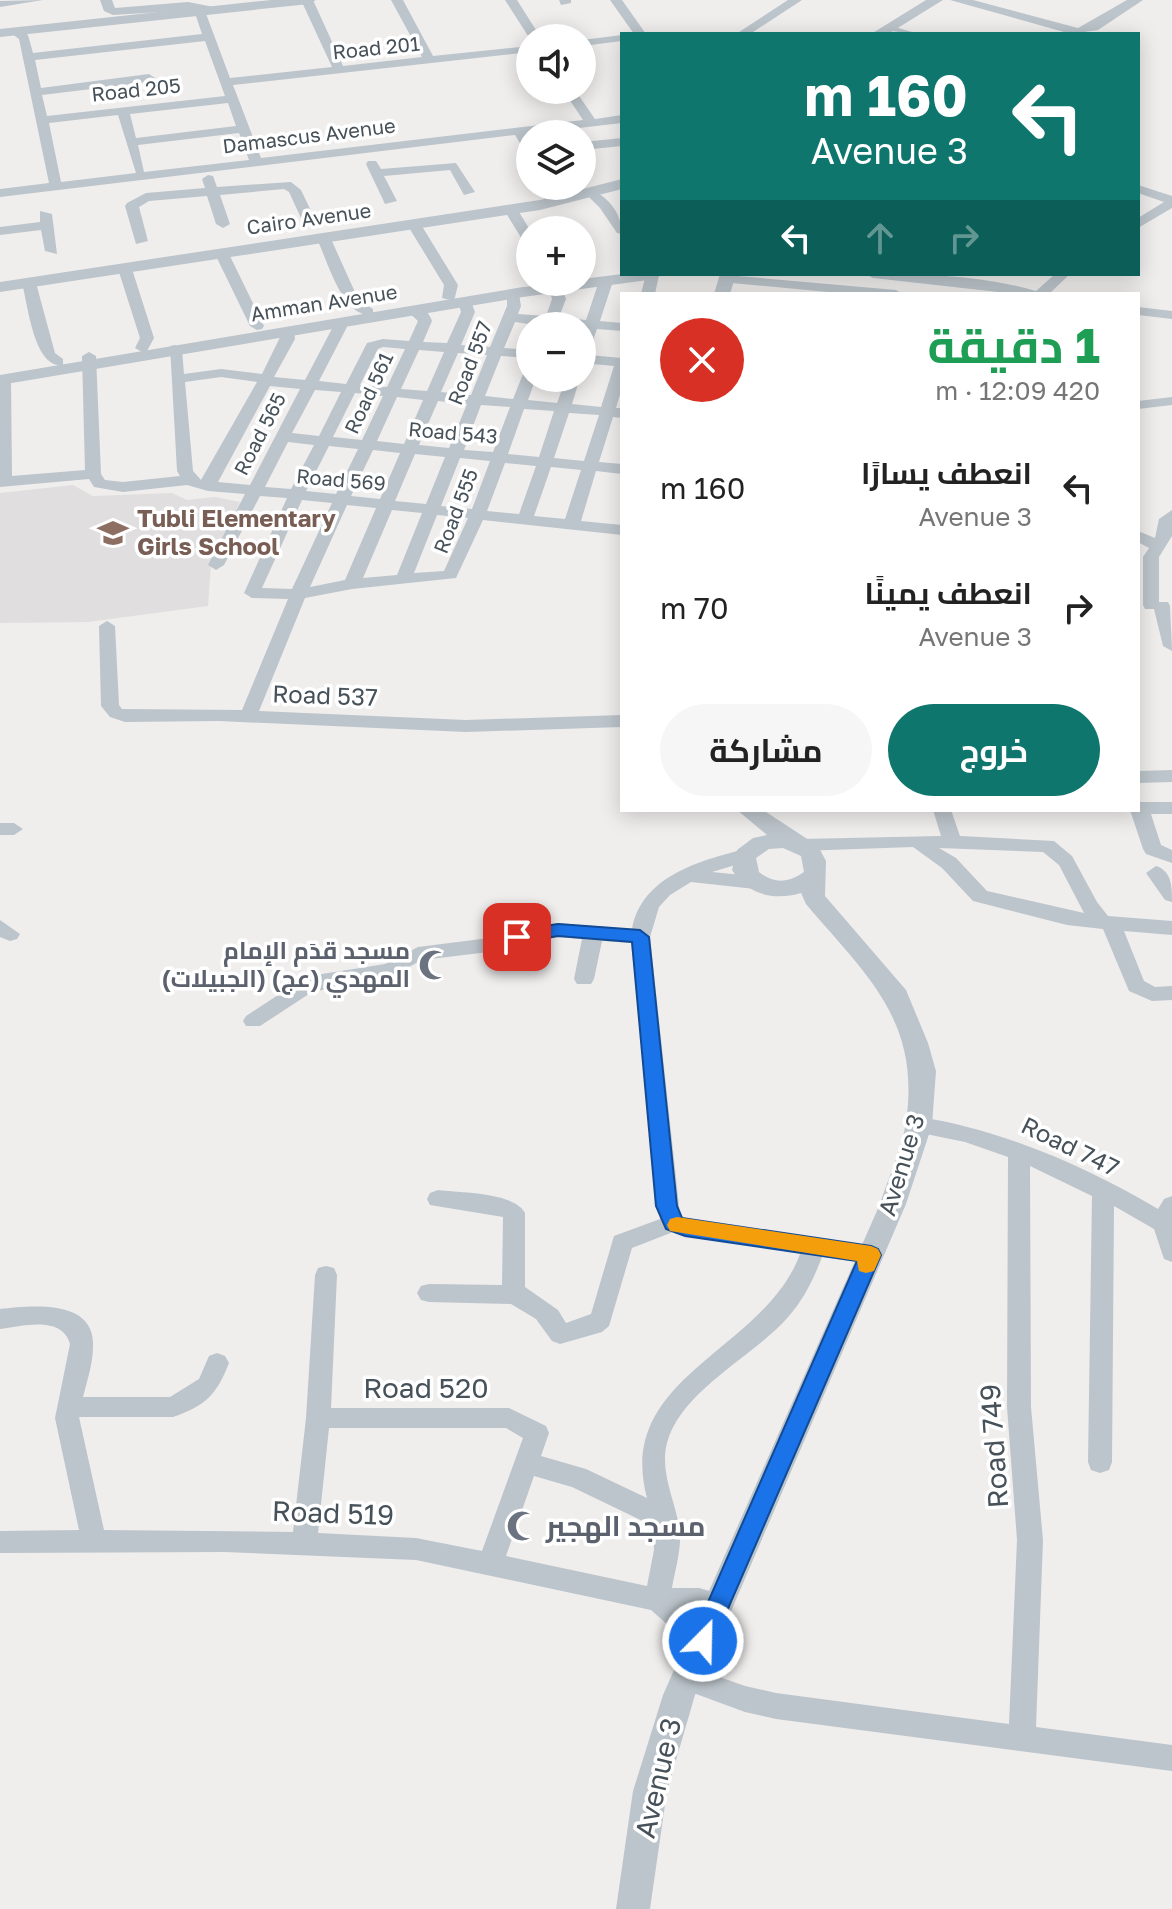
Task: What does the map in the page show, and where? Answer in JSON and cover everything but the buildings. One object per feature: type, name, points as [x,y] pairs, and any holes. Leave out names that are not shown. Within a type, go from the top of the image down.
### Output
[{"type":"street","points":[[0,4],[37,0]]},
{"type":"street","points":[[106,0],[108,9],[113,12],[188,5],[207,8]]},
{"type":"street","points":[[0,33],[207,8],[308,0],[339,70]]},
{"type":"street","points":[[397,0],[429,60]]},
{"type":"street","points":[[511,0],[526,24]]},
{"type":"street","points":[[616,0],[639,32]]},
{"type":"street","points":[[745,32],[796,0]]},
{"type":"street","points":[[957,0],[980,1],[1054,17],[1073,17],[1100,10]]},
{"type":"street","points":[[1068,32],[1114,0]]},
{"type":"street","points":[[1071,32],[1093,27],[1136,0]]},
{"type":"street","points":[[883,31],[909,8],[930,2],[980,1],[1064,32]]},
{"type":"street","points":[[207,8],[209,37],[256,162]]},
{"type":"street","points":[[1037,22],[1049,32]]},
{"type":"street","points":[[24,32],[56,187]]},
{"type":"street","points":[[37,92],[144,62],[209,37]]},
{"type":"street","points":[[596,41],[620,38]]},
{"type":"street","name":"Road 201","points":[[226,82],[516,51]]},
{"type":"street","points":[[29,57],[144,62]]},
{"type":"street","points":[[144,62],[158,107]]},
{"type":"street","name":"Road 205","points":[[43,120],[233,99]]},
{"type":"street","points":[[123,112],[139,170]]},
{"type":"street","name":"Damascus Avenue","points":[[596,122],[620,119]]},
{"type":"street","points":[[131,142],[244,129]]},
{"type":"street","name":"Damascus Avenue","points":[[0,193],[516,131]]},
{"type":"street","points":[[365,149],[390,201]]},
{"type":"street","points":[[376,173],[452,166],[469,192]]},
{"type":"street","points":[[204,168],[223,224]]},
{"type":"street","name":"Cairo Avenue","points":[[596,193],[620,185]]},
{"type":"street","points":[[141,241],[132,206],[135,201],[146,197],[290,186],[295,190],[306,215]]},
{"type":"street","points":[[1140,190],[1172,201]]},
{"type":"street","points":[[596,197],[620,227]]},
{"type":"street","name":"Cairo Avenue","points":[[0,287],[415,226],[562,200]]},
{"type":"street","points":[[1143,220],[1172,201]]},
{"type":"street","points":[[511,210],[516,218]]},
{"type":"street","points":[[0,231],[46,219],[52,251]]},
{"type":"street","points":[[1143,220],[1172,223]]},
{"type":"street","points":[[352,584],[468,312],[457,300],[415,226]]},
{"type":"street","points":[[324,239],[353,303],[368,312]]},
{"type":"street","points":[[222,254],[257,326]]},
{"type":"street","points":[[125,269],[147,338],[142,348]]},
{"type":"street","points":[[596,276],[620,275]]},
{"type":"street","name":"Amman Avenue","points":[[596,282],[631,276]]},
{"type":"street","points":[[884,276],[944,287],[1003,286],[1024,292]]},
{"type":"street","points":[[1043,292],[1061,276]]},
{"type":"street","points":[[596,312],[606,281]]},
{"type":"street","points":[[726,282],[868,292]]},
{"type":"street","points":[[29,283],[48,355],[58,362]]},
{"type":"street","name":"Amman Avenue","points":[[1,377],[142,348],[516,291]]},
{"type":"street","name":"Amman Avenue","points":[[1,377],[58,362],[289,332],[414,311],[457,300],[516,293]]},
{"type":"street","name":"Road 557","points":[[403,580],[496,352],[514,302],[512,294]]},
{"type":"street","name":"Road 561","points":[[248,717],[298,594],[425,321],[423,315],[414,311]]},
{"type":"street","points":[[1140,311],[1172,315]]},
{"type":"street","points":[[509,317],[516,318]]},
{"type":"street","name":"Road 565","points":[[216,565],[342,323]]},
{"type":"street","points":[[596,324],[620,327]]},
{"type":"street","points":[[208,486],[289,332]]},
{"type":"street","points":[[403,580],[352,584],[298,594],[252,593],[322,442],[371,348],[380,343],[516,353]]},
{"type":"street","points":[[89,360],[93,474],[100,484],[117,488],[190,480],[185,471],[175,349]]},
{"type":"street","points":[[596,361],[620,364]]},
{"type":"street","points":[[178,379],[221,373],[348,389],[615,412]]},
{"type":"street","points":[[1,377],[4,427],[2,482],[93,474]]},
{"type":"street","points":[[572,523],[590,466],[615,412],[620,378]]},
{"type":"street","name":"Road 555","points":[[403,580],[453,573],[523,392]]},
{"type":"street","points":[[526,517],[568,392]]},
{"type":"street","points":[[1140,405],[1172,401]]},
{"type":"street","name":"Road 543","points":[[281,437],[620,469]]},
{"type":"street","name":"Road 569","points":[[190,480],[208,486],[526,517],[620,530]]},
{"type":"street","points":[[1172,515],[1165,522],[1164,543],[1151,561],[1156,605],[1172,646]]},
{"type":"street","points":[[1140,537],[1164,543]]},
{"type":"street","name":"Road 537","points":[[107,626],[110,706],[116,713],[466,726],[620,721]]},
{"type":"street","points":[[1140,777],[1172,776]]},
{"type":"street","points":[[1140,808],[1172,808]]},
{"type":"street","points":[[1140,811],[1153,849],[1172,857]]},
{"type":"street","points":[[735,812],[747,852],[744,870],[760,884],[786,889],[797,887],[829,861],[846,855],[953,843],[1035,844],[1057,850],[1091,909],[1107,922],[1136,986],[1152,994],[1172,993]]},
{"type":"street","points":[[751,812],[813,856],[814,874]]},
{"type":"street","points":[[943,812],[953,843]]},
{"type":"street","points":[[673,1223],[667,1206],[640,937],[643,914],[657,894],[769,841],[796,844],[915,841],[949,863],[980,896],[1067,918],[1172,928]]},
{"type":"street","points":[[1156,873],[1172,895]]},
{"type":"street","name":"Avenue 3","points":[[633,1909],[650,1791],[668,1726],[686,1678],[893,1204],[919,1125],[923,1071],[916,1043],[897,996],[818,905],[811,891],[814,874]]},
{"type":"street","name":"Avenue 3","points":[[682,880],[718,877],[760,884],[856,949]]},
{"type":"street","points":[[253,1021],[305,987],[322,981],[390,970],[418,954],[489,945],[558,930],[640,937]]},
{"type":"street","points":[[584,979],[594,931]]},
{"type":"street","name":"Road 747","points":[[919,1125],[964,1132],[1019,1150],[1103,1191],[1168,1214],[1172,1253]]},
{"type":"street","name":"Road 749","points":[[1019,1150],[1019,1407],[1030,1540],[1022,1738]]},
{"type":"street","points":[[1100,1462],[1103,1191]]},
{"type":"street","points":[[438,1199],[506,1207],[514,1213],[512,1285],[516,1295]]},
{"type":"street","points":[[429,1293],[516,1295],[546,1310],[560,1334],[594,1325],[601,1319],[622,1242],[673,1223],[685,1228],[871,1255]]},
{"type":"street","points":[[658,1600],[668,1537],[653,1469],[655,1443],[661,1427],[680,1400],[777,1313],[800,1280],[814,1246]]},
{"type":"street","points":[[304,1543],[318,1418],[326,1275]]},
{"type":"street","points":[[0,1319],[53,1315],[63,1317],[77,1327],[82,1344],[68,1407],[67,1429],[94,1543]]},
{"type":"street","points":[[68,1407],[173,1407],[208,1386],[217,1363]]},
{"type":"street","name":"Road 520","points":[[318,1418],[509,1418],[537,1433],[491,1563]]},
{"type":"street","points":[[525,1463],[577,1477],[665,1519]]},
{"type":"street","name":"Road 519","points":[[0,1542],[304,1543],[416,1549],[658,1600],[699,1600],[718,1604]]},
{"type":"street","name":"Road 519","points":[[658,1600],[703,1639]]},
{"type":"street","points":[[686,1678],[745,1699],[776,1706],[1172,1758]]},
{"type":"shaded area","name":"Tubli Elementary Girls School","points":[[73,485],[93,496],[172,493],[187,500],[215,497],[240,502],[211,564],[208,606],[88,622],[0,623],[0,493]]},
{"type":"slow traffic","points":[[677,1225],[871,1255],[866,1265]]},
{"type":"place","name":"Tubli Elementary Girls School","points":[[113,533]]},
{"type":"place","name":"مسجد قدَم الإمام المهدي (عج) (الجبيلات)","points":[[434,965]]},
{"type":"place","name":"مسجد الهجير","points":[[522,1526]]},
{"type":"route","points":[[517,937],[558,930],[640,937],[667,1206],[673,1223],[685,1228],[871,1255],[703,1641]]}]
